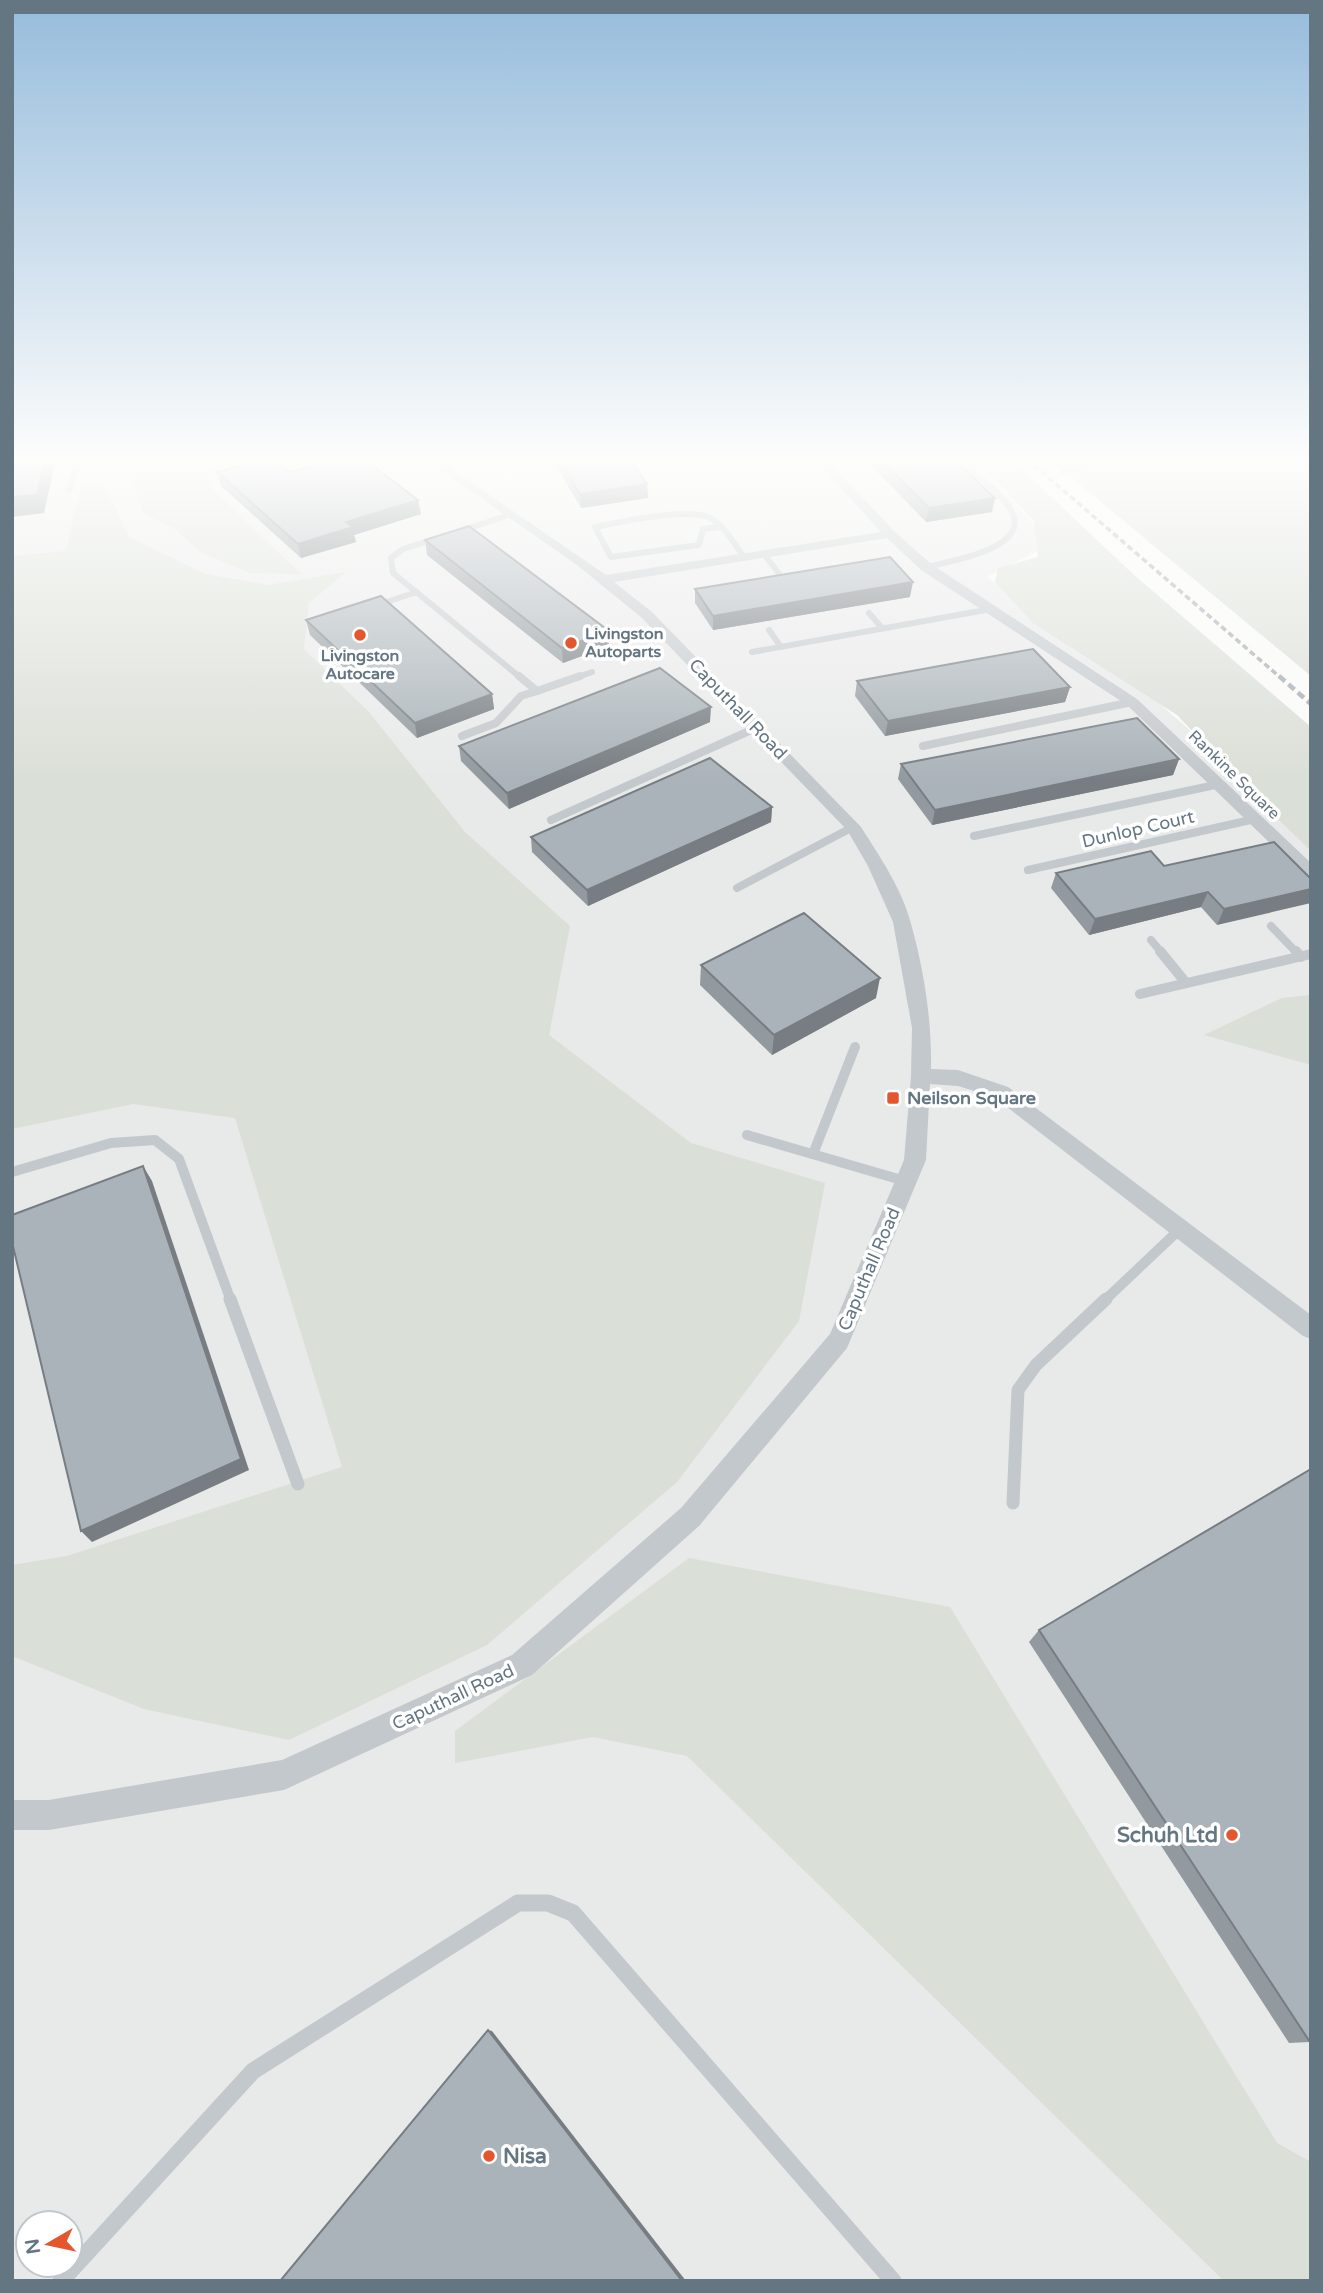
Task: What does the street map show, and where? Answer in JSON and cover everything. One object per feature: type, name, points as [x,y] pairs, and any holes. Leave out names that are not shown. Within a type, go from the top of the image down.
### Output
[{"type":"street","name":"Caputhall Road","points":[[12,1815],[49,1815],[284,1775],[522,1665],[690,1517],[839,1341],[915,1160],[922,1028],[902,922],[877,866],[853,827],[646,615],[586,566]]},
{"type":"street","points":[[605,579],[687,566]]},
{"type":"street","name":"Rankine Square","points":[[926,567],[991,609],[1047,650],[1132,702],[1311,873]]},
{"type":"street","points":[[921,1076],[958,1078],[1001,1091],[1311,1329]]},
{"type":"lane","points":[[392,566],[393,573],[537,691]]},
{"type":"lane","points":[[773,566],[783,579]]},
{"type":"lane","points":[[926,567],[930,566]]},
{"type":"lane","points":[[771,581],[796,577]]},
{"type":"lane","points":[[369,607],[417,592]]},
{"type":"lane","points":[[752,652],[991,609]]},
{"type":"lane","points":[[869,613],[882,628]]},
{"type":"lane","points":[[769,630],[781,647]]},
{"type":"lane","points":[[462,736],[496,723],[521,696],[592,672]]},
{"type":"lane","points":[[923,746],[1132,702]]},
{"type":"lane","points":[[551,820],[758,727]]},
{"type":"lane","points":[[974,836],[1220,784]]},
{"type":"lane","name":"Dunlop Court","points":[[1028,870],[1255,819]]},
{"type":"lane","points":[[737,888],[853,827]]},
{"type":"lane","points":[[1271,926],[1306,955]]},
{"type":"lane","points":[[1151,940],[1186,983]]},
{"type":"lane","points":[[1140,994],[1306,955]]},
{"type":"lane","points":[[813,1154],[855,1047]]},
{"type":"lane","points":[[747,1135],[905,1181]]},
{"type":"lane","points":[[12,1172],[111,1143],[155,1140],[179,1159],[298,1484]]},
{"type":"lane","points":[[1013,1503],[1018,1390],[1036,1365],[1180,1229]]},
{"type":"lane","points":[[61,2281],[253,2071],[518,1903],[548,1903],[573,1913],[893,2281]]},
{"type":"shaded area","points":[[12,566],[1008,566],[987,577],[1151,696],[1311,837],[1311,2281],[12,2281]]},
{"type":"shaded area","points":[[12,566],[189,566],[205,574],[268,585],[346,572],[309,603],[304,649],[369,712],[465,832],[570,926],[549,1035],[691,1143],[825,1183],[799,1321],[677,1482],[487,1645],[289,1740],[144,1709],[12,1656],[12,1565],[67,1556],[342,1467],[235,1118],[133,1104],[12,1129]]},
{"type":"shaded area","points":[[233,566],[293,566],[301,574],[250,573]]},
{"type":"shaded area","points":[[1125,566],[1311,727],[1311,851],[1177,715],[1034,624],[995,582],[998,568]]},
{"type":"shaded area","points":[[1178,566],[1311,566],[1311,676]]},
{"type":"shaded area","points":[[1311,995],[1311,1065],[1204,1035],[1282,998]]},
{"type":"shaded area","points":[[689,1558],[950,1607],[1277,2143],[1311,2162],[1311,2281],[1224,2281],[687,1756],[593,1737],[455,1763],[455,1731]]},
{"type":"building","points":[[458,566],[522,566],[609,631],[562,648]]},
{"type":"building","points":[[835,566],[898,566],[913,582],[713,616],[695,589]]},
{"type":"building","points":[[381,596],[492,694],[415,723],[306,620]]},
{"type":"building","points":[[1033,649],[1070,687],[888,721],[857,681]]},
{"type":"building","points":[[660,668],[711,707],[507,793],[459,746]]},
{"type":"building","points":[[1137,718],[1179,759],[935,810],[901,764]]},
{"type":"building","points":[[710,758],[772,807],[587,890],[531,837]]},
{"type":"building","points":[[1274,842],[1311,879],[1311,889],[1224,909],[1208,892],[1095,919],[1056,873],[1151,851],[1164,866]]},
{"type":"building","points":[[804,913],[880,978],[774,1035],[701,965]]},
{"type":"building","points":[[143,1166],[241,1459],[81,1531],[12,1242],[12,1215]]},
{"type":"building","name":"Schuh Ltd","points":[[1311,1469],[1311,2041],[1310,2042],[1039,1630]]},
{"type":"building","name":"Nisa","points":[[488,2030],[682,2281],[280,2281]]},
{"type":"railway","points":[[1151,566],[1281,678]]},
{"type":"railway","points":[[1279,676],[1311,704]]},
{"type":"place","name":"Livingston Autocare","points":[[360,635]]},
{"type":"place","name":"Livingston Autoparts","points":[[571,643]]},
{"type":"place","name":"Neilson Square","points":[[893,1098]]},
{"type":"place","name":"Schuh Ltd","points":[[1232,1835]]},
{"type":"place","name":"Nisa","points":[[489,2156]]}]
